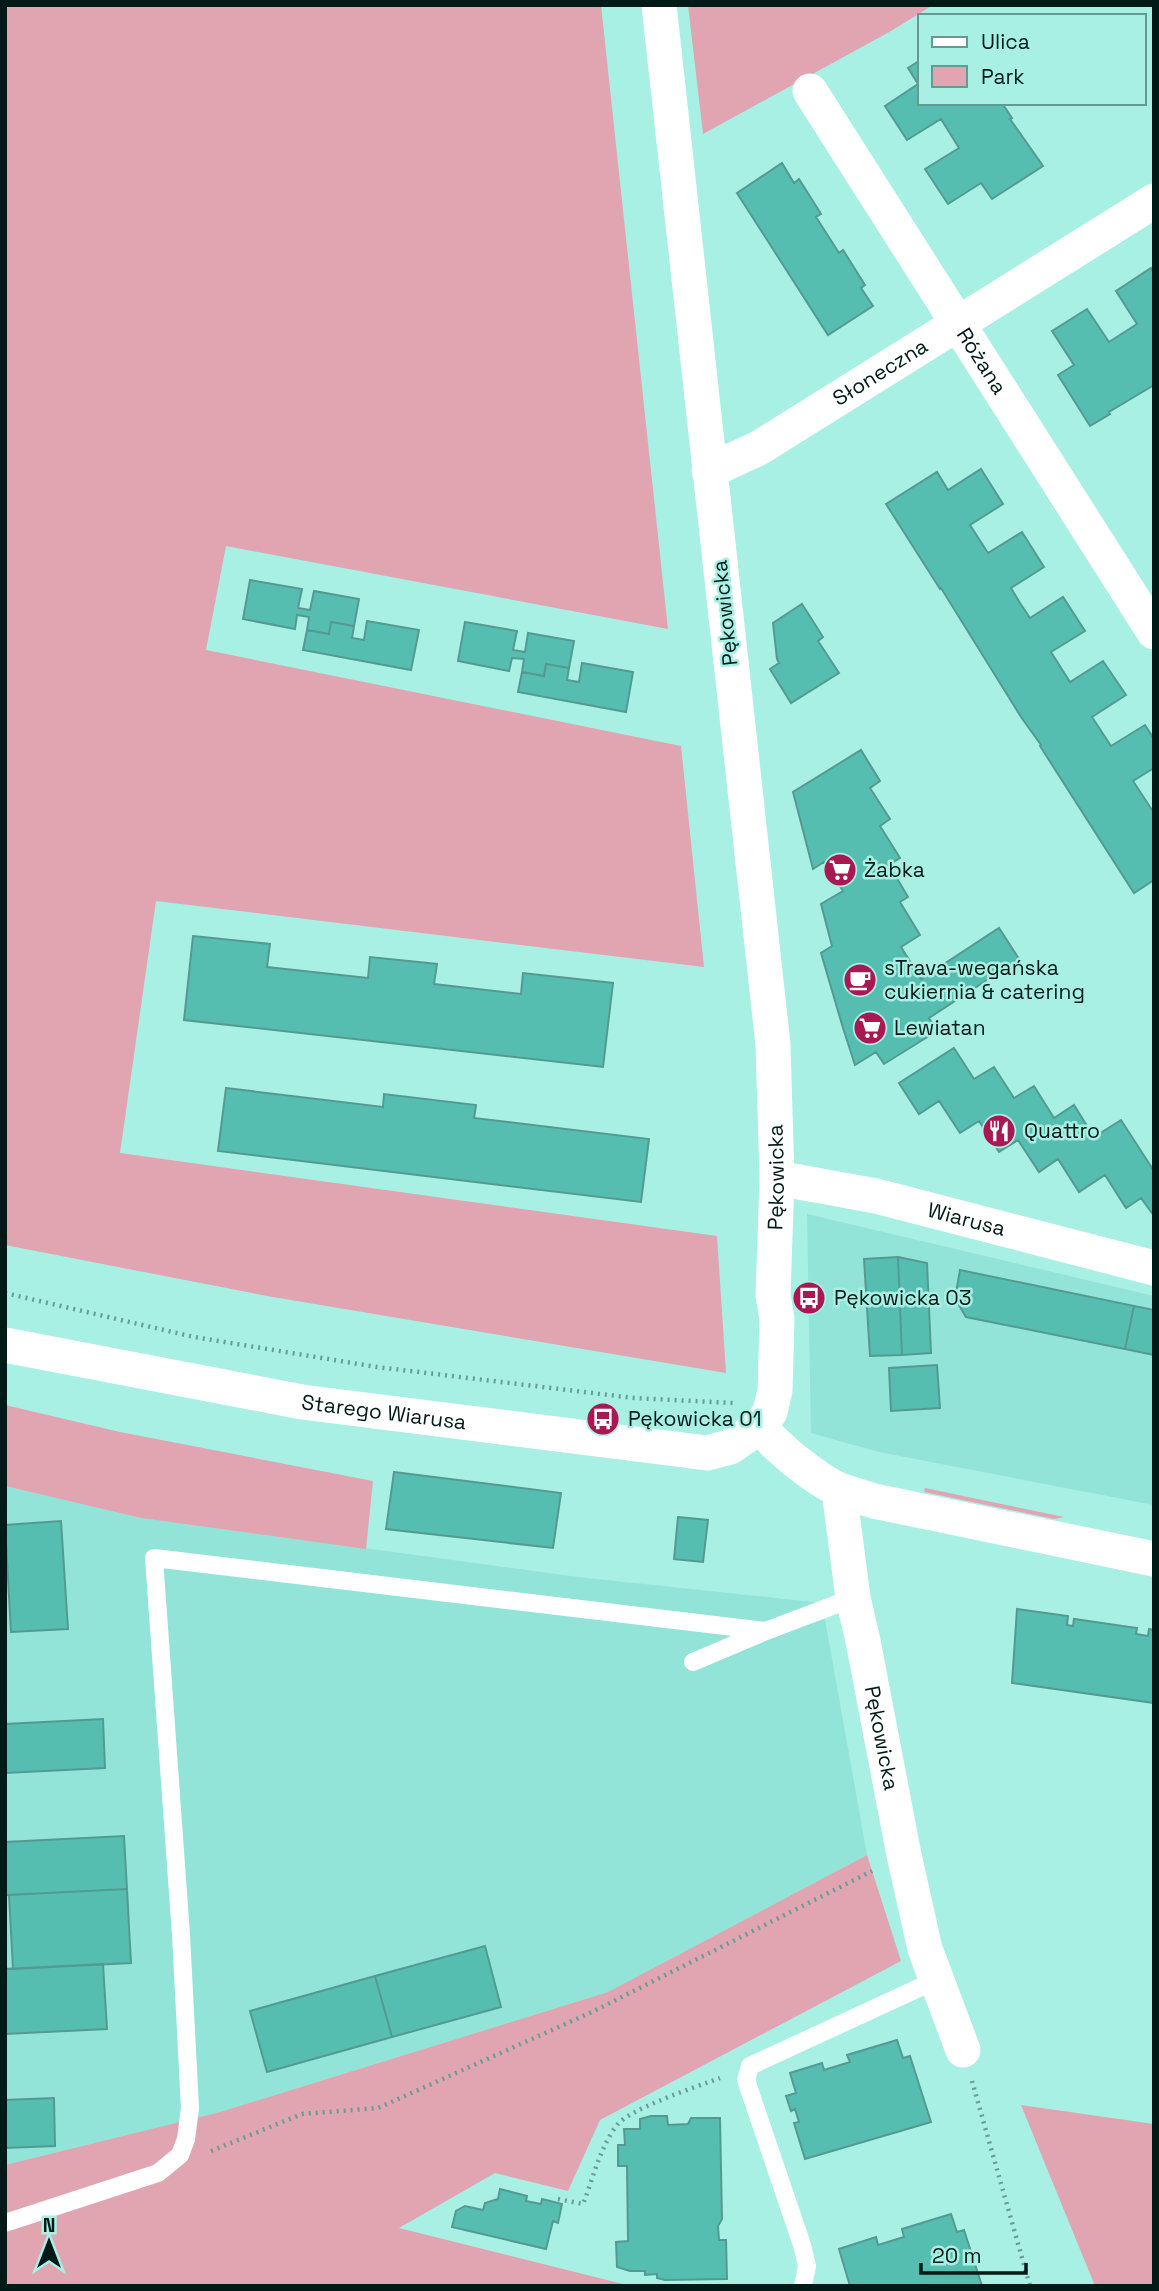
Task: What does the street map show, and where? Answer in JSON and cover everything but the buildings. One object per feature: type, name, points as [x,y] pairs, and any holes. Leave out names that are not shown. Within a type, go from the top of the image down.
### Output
[{"type":"street","name":"Pękowicka","points":[[659,5],[772,1045],[777,1178],[772,1295],[777,1319],[775,1390],[770,1412],[752,1415]]},
{"type":"street","name":"Różana","points":[[810,91],[1154,632]]},
{"type":"street","name":"Słoneczna","points":[[709,471],[759,449],[1154,201]]},
{"type":"street","name":"Wiarusa","points":[[777,1178],[876,1196],[1154,1268]]},
{"type":"street","name":"Starego Wiarusa","points":[[5,1345],[302,1402],[706,1453],[730,1447],[752,1415]]},
{"type":"street","points":[[752,1415],[775,1444],[815,1478],[839,1490],[874,1501],[1154,1559]]},
{"type":"street","name":"Pękowicka","points":[[839,1490],[853,1598],[904,1855],[925,1949],[963,2050]]},
{"type":"lane","points":[[5,2223],[159,2173],[180,2155],[186,2139],[190,2108],[180,1921],[154,1558],[766,1631]]},
{"type":"lane","points":[[693,1662],[853,1598]]},
{"type":"lane","points":[[803,2286],[807,2266],[802,2245],[746,2080],[750,2066],[936,1980]]},
{"type":"path","points":[[5,1293],[194,1337],[377,1367],[752,1415]]},
{"type":"path","points":[[159,2173],[302,2114],[378,2108],[592,2012],[904,1855]]},
{"type":"path","points":[[963,2050],[1030,2286]]},
{"type":"path","points":[[558,2199],[583,2204],[607,2141],[618,2123],[639,2110],[750,2066]]},
{"type":"shaded area","points":[[807,1214],[1154,1296],[1154,1505],[879,1452],[811,1433]]},
{"type":"shaded area","points":[[5,1486],[141,1518],[578,1577],[822,1603],[867,1855],[608,1992],[220,2112],[5,2165]]},
{"type":"green space","points":[[5,5],[601,5],[668,629],[226,546],[206,650],[681,746],[704,967],[156,901],[120,1153],[717,1236],[726,1373],[267,1296],[5,1245]]},
{"type":"green space","points":[[688,5],[933,5],[891,31],[703,134]]},
{"type":"green space","points":[[5,1405],[120,1432],[373,1481],[366,1549],[141,1518],[5,1486]]},
{"type":"green space","points":[[925,1488],[1064,1517],[1054,1519],[924,1492]]},
{"type":"green space","points":[[867,1855],[901,1961],[600,2120],[568,2191],[495,2173],[399,2228],[631,2286],[5,2286],[5,2165],[220,2112],[608,1992]]},
{"type":"green space","points":[[1021,2105],[1154,2124],[1154,2286],[1095,2286]]},
{"type":"place","name":"Żabka","points":[[840,870]]},
{"type":"place","name":"sTrava-wegańska cukiernia & catering","points":[[860,980]]},
{"type":"place","name":"Lewiatan","points":[[870,1028]]},
{"type":"place","name":"Quattro","points":[[999,1131]]},
{"type":"place","name":"Pękowicka 03","points":[[809,1298]]},
{"type":"place","name":"Pękowicka 01","points":[[603,1419]]}]
